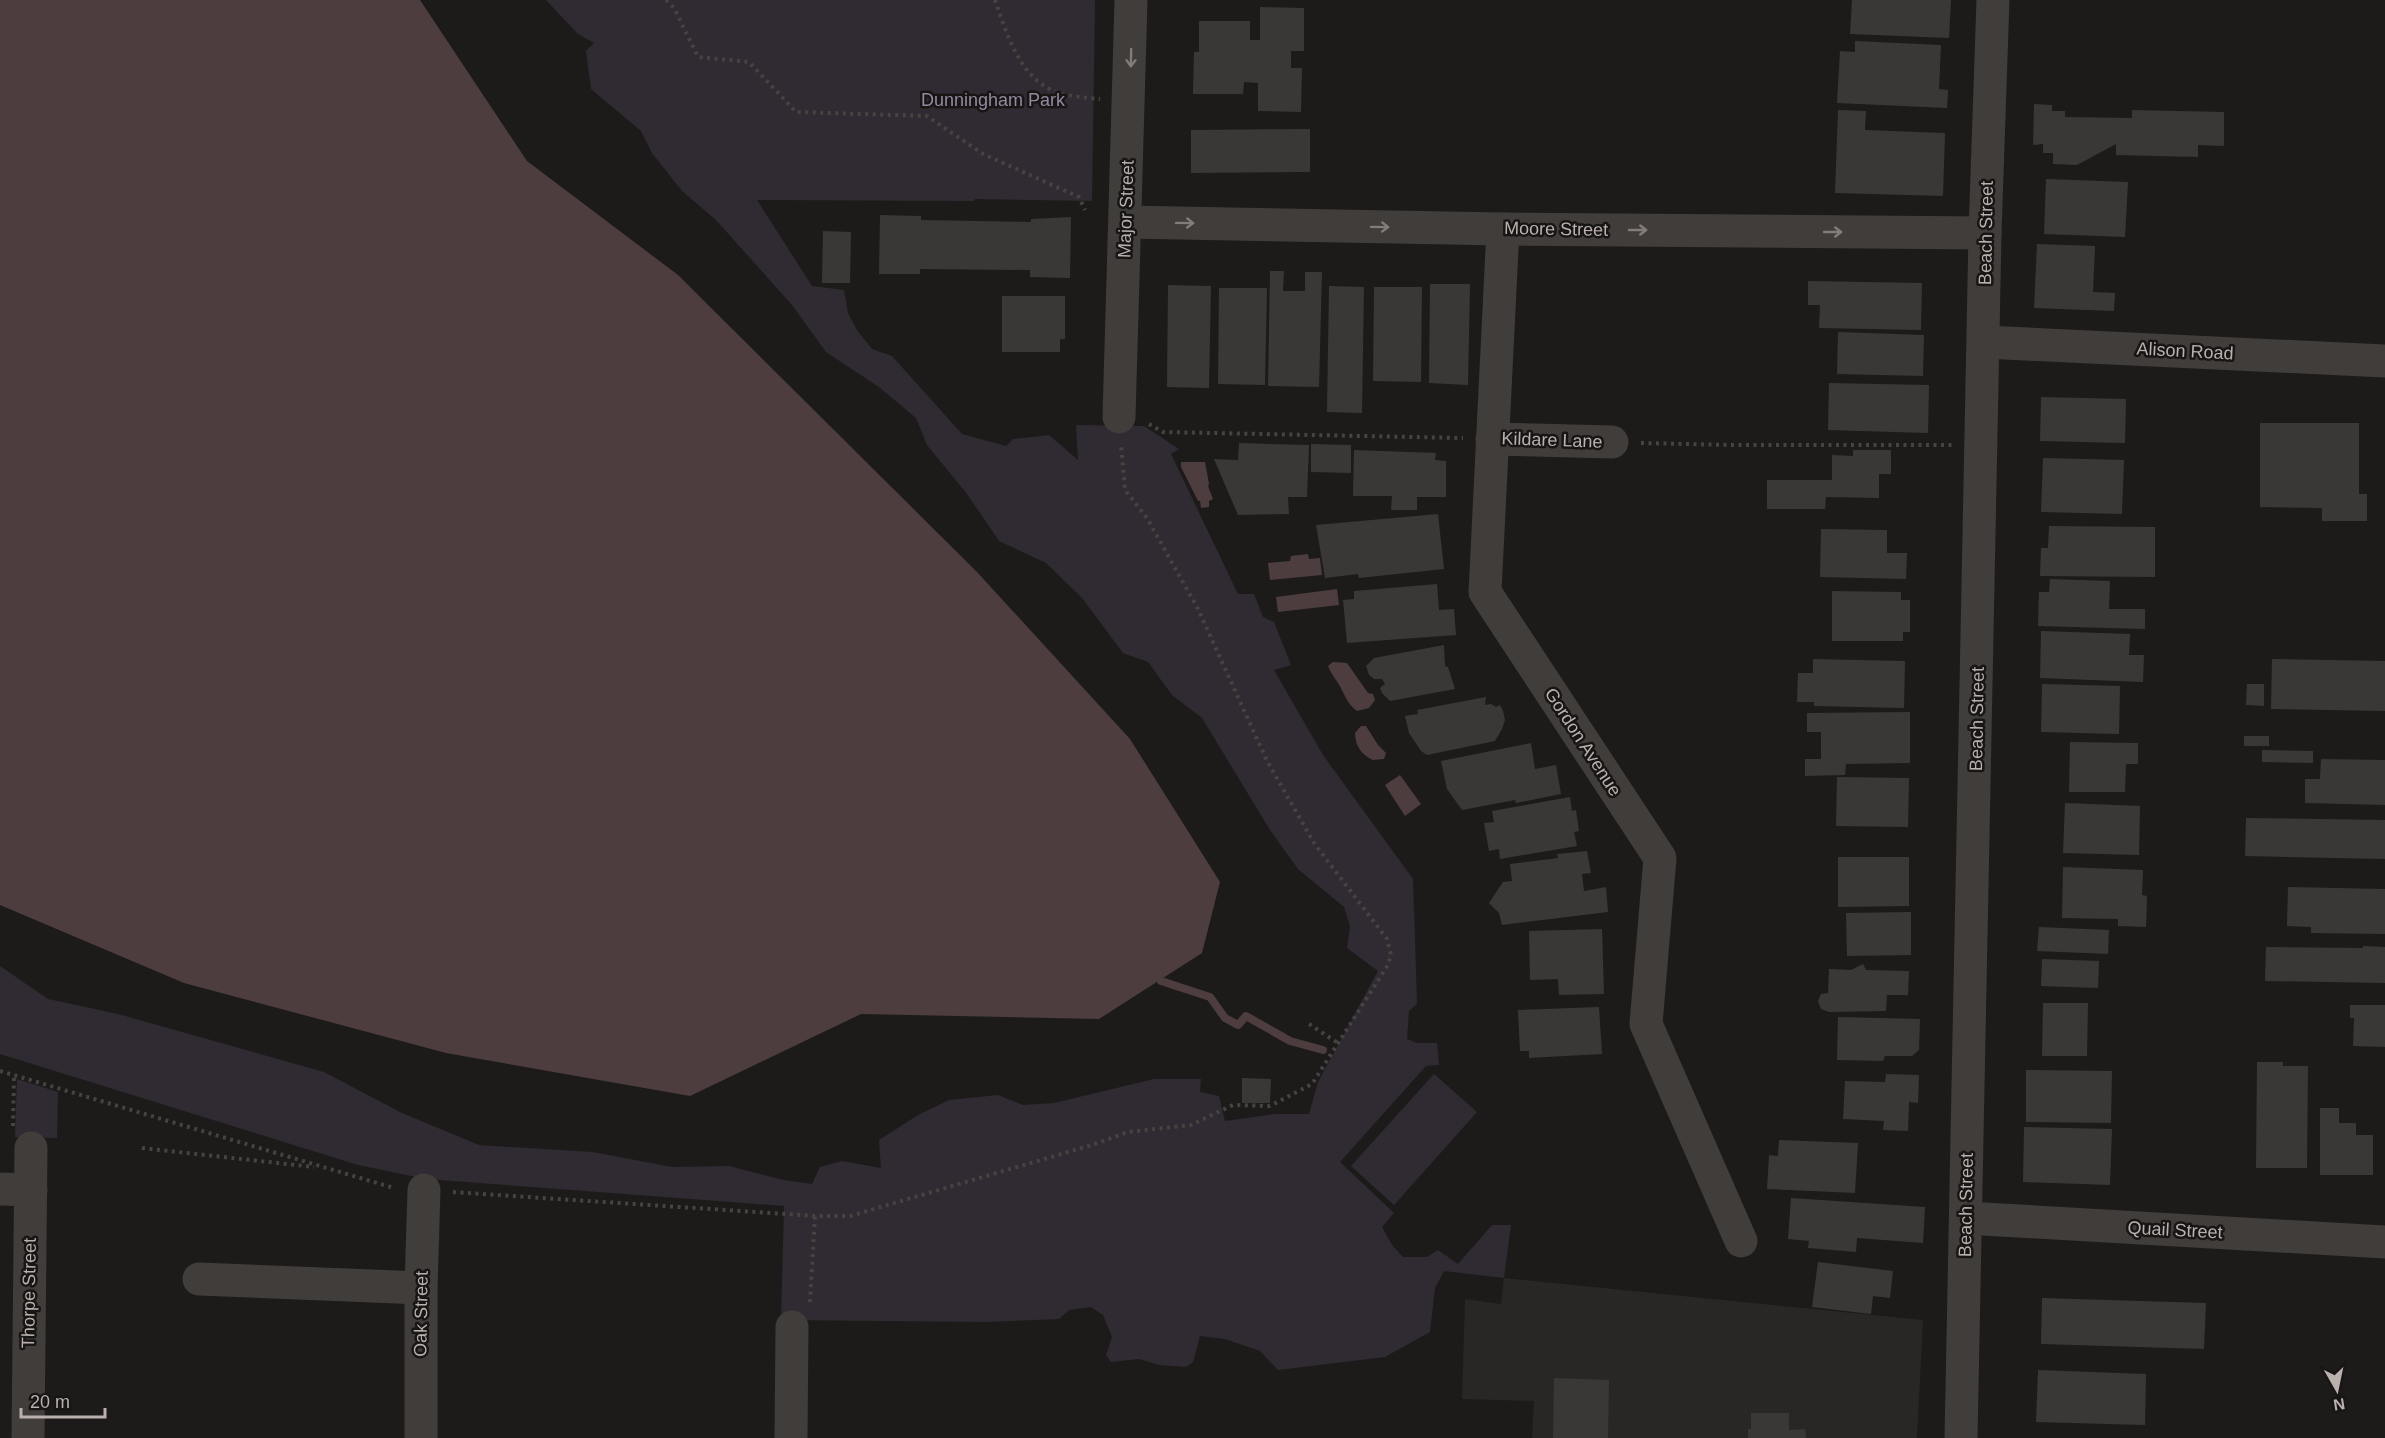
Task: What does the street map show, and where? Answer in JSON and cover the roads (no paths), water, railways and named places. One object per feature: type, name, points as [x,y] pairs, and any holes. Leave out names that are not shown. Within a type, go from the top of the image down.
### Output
[{"type":"street","name":"Major Street","points":[[1119,412],[1130,101],[1131,0]]},
{"type":"street","name":"Beach Street","points":[[1961,1438],[1985,233],[1993,0]]},
{"type":"street","name":"Moore Street","points":[[1126,222],[1503,229],[1985,233]]},
{"type":"street","name":"Gordon Avenue","points":[[1503,229],[1485,592],[1660,858],[1647,1024],[1741,1241]]},
{"type":"street","name":"Alison Road","points":[[1984,342],[2385,361]]},
{"type":"street","name":"Kildare Lane","points":[[1492,438],[1612,442]]},
{"type":"street","name":"Thorpe Street","points":[[28,1438],[15,1189],[31,1148]]},
{"type":"street","name":"Oak Street","points":[[421,1438],[421,1288],[424,1190]]},
{"type":"street","name":"Quail Street","points":[[1966,1218],[2385,1242]]},
{"type":"street","points":[[199,1279],[421,1288]]},
{"type":"street","points":[[791,1438],[792,1326]]},
{"type":"waterway","points":[[1161,981],[1210,997],[1225,1018],[1238,1025],[1246,1016],[1290,1041],[1323,1050]]},
{"type":"park label","name":"Dunningham Park","points":[[993,100]]}]
